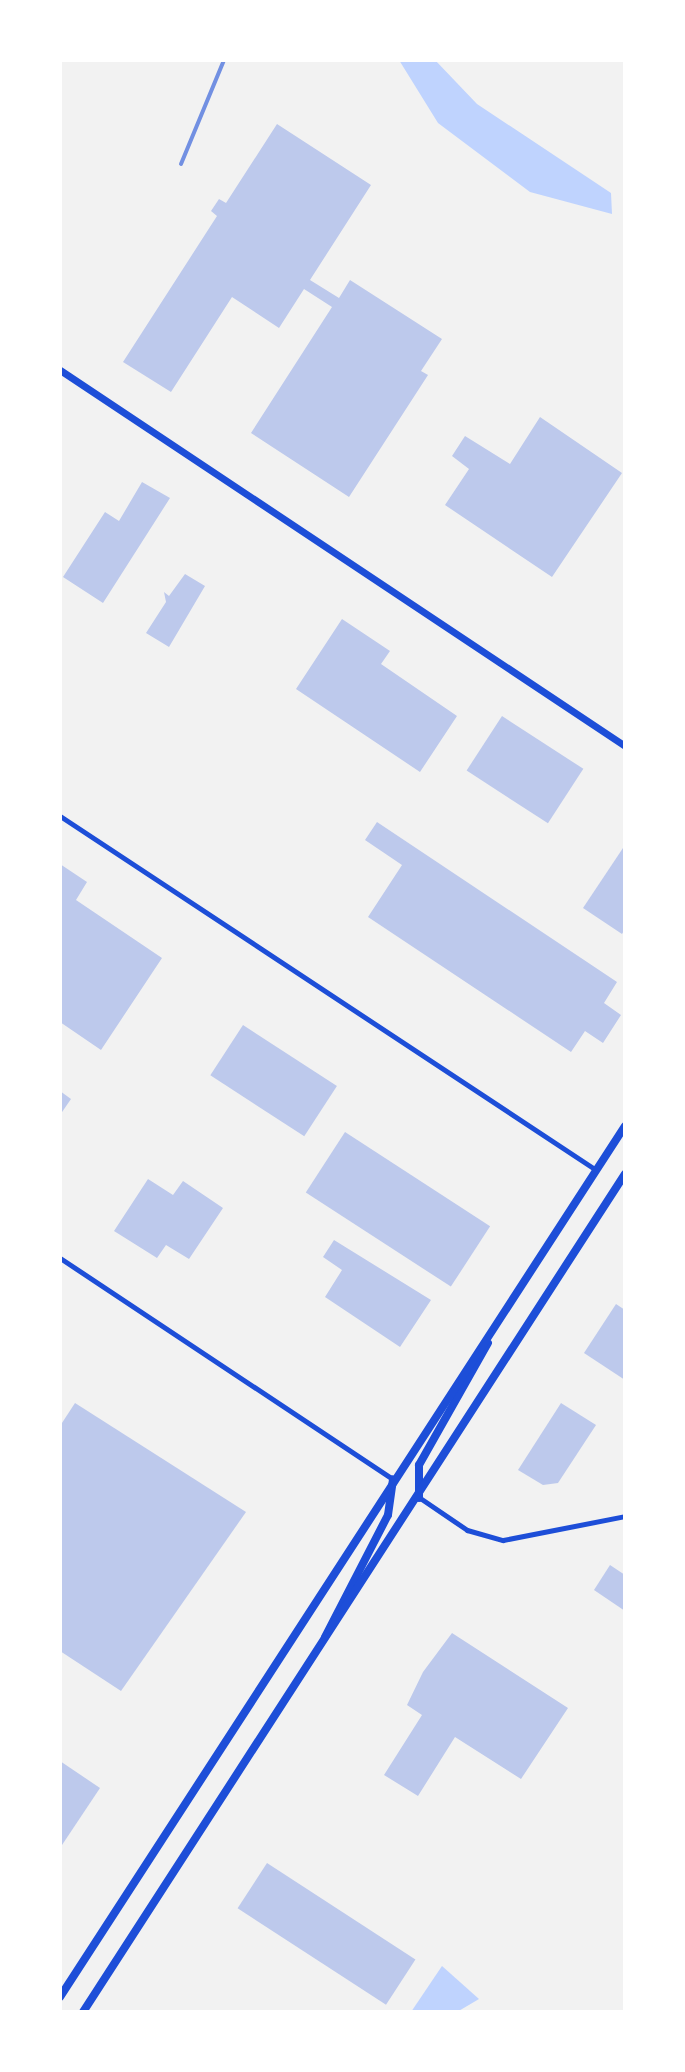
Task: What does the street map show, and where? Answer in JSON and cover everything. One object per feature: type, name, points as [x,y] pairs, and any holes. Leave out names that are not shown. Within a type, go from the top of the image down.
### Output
[{"type":"main road","points":[[60,1997],[393,1479],[625,1126]]},
{"type":"main road","points":[[83,2012],[419,1498],[625,1174]]},
{"type":"main road","points":[[419,1498],[419,1465],[504,1310]]},
{"type":"main road","points":[[323,1646],[330,1616],[388,1515],[393,1479]]},
{"type":"street","points":[[60,370],[625,746]]},
{"type":"street","points":[[60,816],[596,1170]]},
{"type":"street","points":[[60,1258],[393,1479]]},
{"type":"street","points":[[419,1498],[467,1530],[503,1540],[625,1516]]},
{"type":"water","points":[[399,60],[435,60],[477,104],[611,193],[612,214],[530,192],[438,123]]},
{"type":"water","points":[[442,1966],[479,1999],[457,2012],[411,2012]]},
{"type":"building","points":[[277,124],[371,185],[310,280],[339,298],[350,280],[442,339],[421,371],[428,375],[349,497],[251,433],[332,307],[304,289],[279,328],[232,297],[171,392],[123,362],[217,216],[211,211],[219,199],[226,203]]},
{"type":"building","points":[[540,417],[622,473],[552,577],[445,505],[469,469],[452,456],[465,436],[510,464]]},
{"type":"building","points":[[142,482],[170,498],[103,603],[63,577],[105,512],[119,521]]},
{"type":"building","points":[[185,574],[205,586],[169,647],[146,633],[166,602],[164,592],[169,596]]},
{"type":"building","points":[[342,619],[390,651],[381,664],[457,716],[420,772],[296,689]]},
{"type":"building","points":[[502,716],[583,769],[548,823],[467,771]]},
{"type":"building","points":[[377,822],[617,982],[604,1003],[621,1015],[603,1043],[585,1031],[571,1052],[368,917],[402,865],[365,840]]},
{"type":"building","points":[[625,845],[625,929],[622,934],[583,908]]},
{"type":"building","points":[[60,864],[87,882],[76,900],[162,958],[101,1050],[60,1022]]},
{"type":"building","points":[[243,1025],[337,1086],[304,1136],[210,1075]]},
{"type":"building","points":[[60,1091],[71,1099],[60,1115]]},
{"type":"building","points":[[345,1132],[490,1226],[451,1287],[306,1192]]},
{"type":"building","points":[[148,1179],[173,1195],[183,1181],[223,1208],[189,1259],[166,1245],[157,1258],[114,1231]]},
{"type":"building","points":[[334,1240],[431,1300],[400,1347],[325,1297],[342,1270],[323,1257]]},
{"type":"building","points":[[616,1304],[625,1310],[625,1380],[584,1353]]},
{"type":"building","points":[[75,1403],[246,1512],[121,1691],[60,1651],[60,1426]]},
{"type":"building","points":[[561,1403],[596,1425],[558,1483],[543,1485],[518,1470]]},
{"type":"building","points":[[610,1565],[625,1575],[625,1611],[594,1590]]},
{"type":"building","points":[[452,1633],[568,1708],[521,1779],[455,1737],[418,1796],[384,1775],[422,1715],[407,1705],[423,1672]]},
{"type":"building","points":[[60,1761],[100,1788],[60,1848]]},
{"type":"building","points":[[267,1863],[415,1959],[386,2005],[238,1908]]},
{"type":"railway","points":[[181,164],[224,60]]}]
